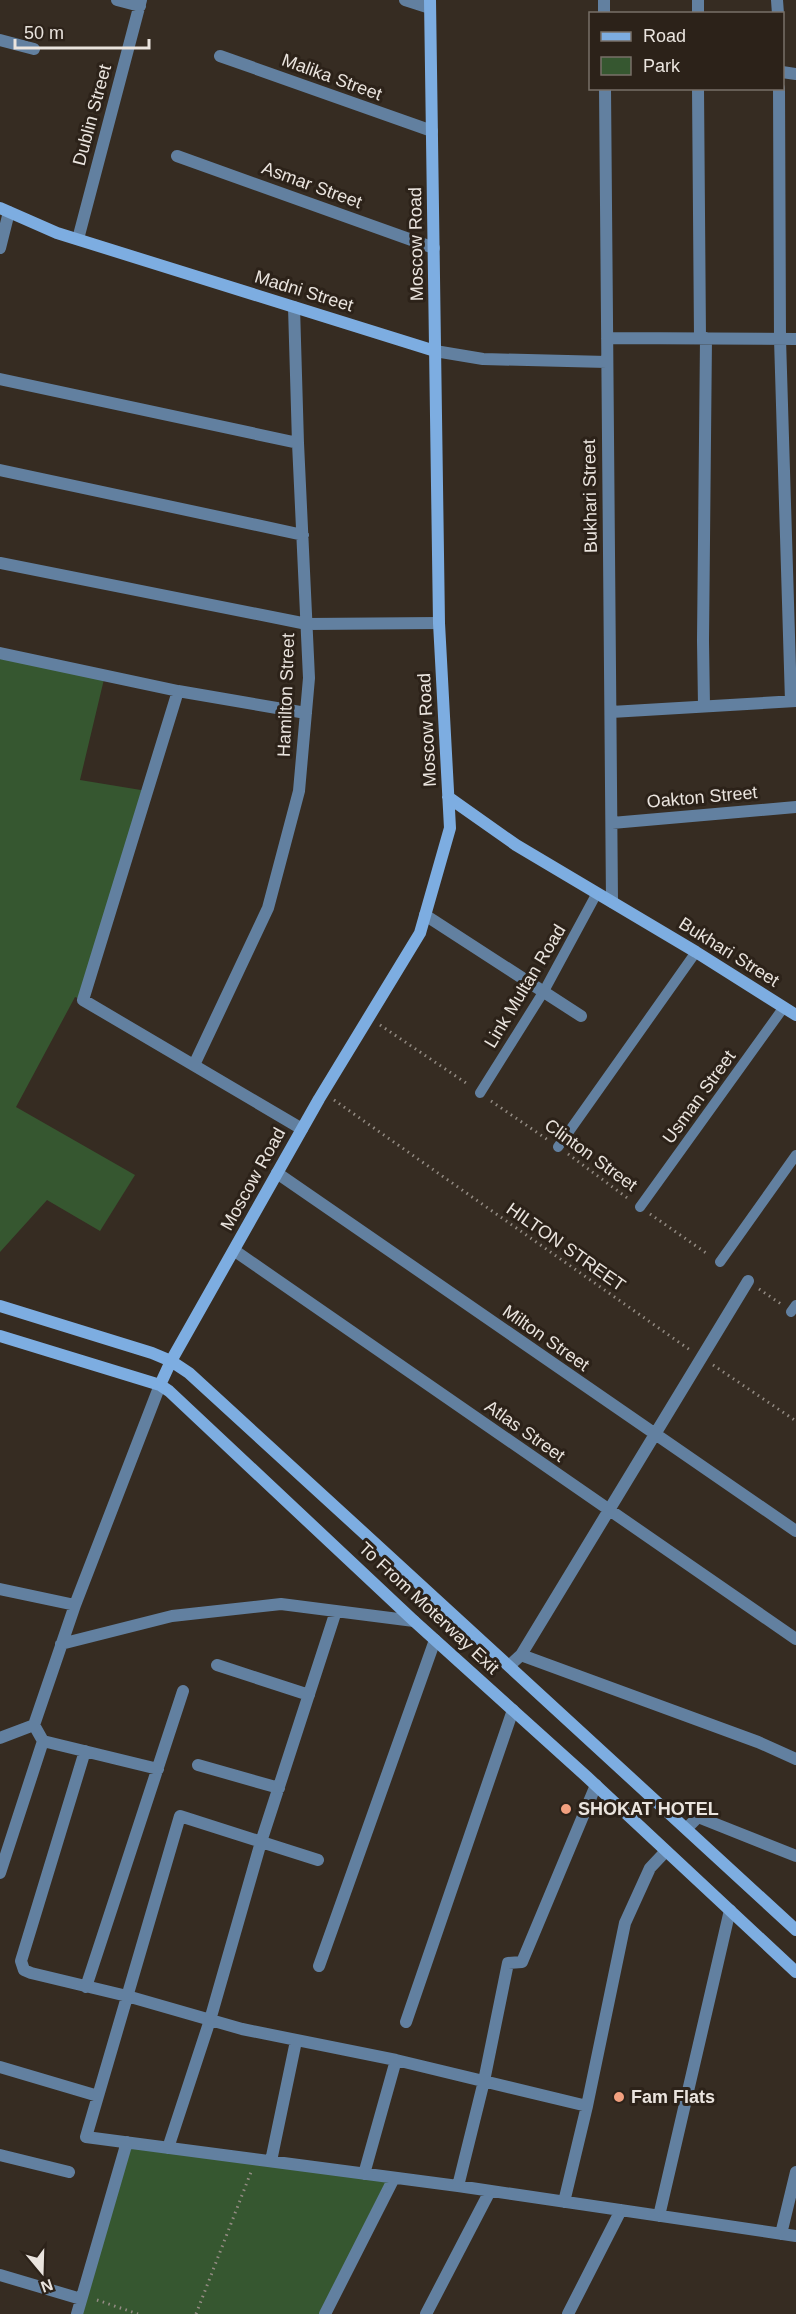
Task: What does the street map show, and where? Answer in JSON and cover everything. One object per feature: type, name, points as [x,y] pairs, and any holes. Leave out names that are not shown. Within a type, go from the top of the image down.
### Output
[{"type":"street","points":[[117,0],[141,3]]},
{"type":"street","points":[[405,0],[430,4]]},
{"type":"street","name":"Dublin Street","points":[[78,239],[141,3]]},
{"type":"street","name":"Moscow Road","points":[[160,1385],[171,1361],[323,1092],[420,933],[450,828],[439,623],[430,4]]},
{"type":"street","points":[[0,40],[34,49]]},
{"type":"street","name":"Malika Street","points":[[220,56],[432,131]]},
{"type":"street","name":"Bukhari Street","points":[[605,90],[612,902]]},
{"type":"street","points":[[698,90],[703,338],[704,706]]},
{"type":"street","points":[[611,712],[794,701],[780,339],[779,90]]},
{"type":"street","name":"Asmar Street","points":[[177,156],[434,248]]},
{"type":"street","points":[[0,248],[5,210]]},
{"type":"street","name":"Madni Street","points":[[5,210],[78,239],[435,351],[483,359],[607,362]]},
{"type":"street","name":"Hamilton Street","points":[[194,1065],[268,908],[299,791],[309,678],[294,307]]},
{"type":"street","points":[[607,338],[796,339]]},
{"type":"street","points":[[0,379],[298,443]]},
{"type":"street","points":[[0,470],[303,535]]},
{"type":"street","points":[[0,563],[307,624],[439,623]]},
{"type":"street","points":[[0,653],[178,691],[306,713]]},
{"type":"street","points":[[178,691],[83,1000],[302,1129]]},
{"type":"street","name":"Bukhari Street","points":[[448,797],[516,845],[696,952],[796,1015]]},
{"type":"street","name":"Oakton Street","points":[[612,823],[796,807]]},
{"type":"street","points":[[425,915],[581,1016]]},
{"type":"street","name":"Milton Street","points":[[277,1173],[796,1531]]},
{"type":"street","name":"Atlas Street","points":[[235,1251],[796,1639]]},
{"type":"street","points":[[510,1665],[521,1655],[748,1281]]},
{"type":"street","name":"To From Moterway Exit","points":[[0,1306],[78,1329],[171,1361],[189,1373],[427,1593],[510,1665],[796,1930]]},
{"type":"street","name":"To From Moterway Exit","points":[[0,1336],[160,1385],[796,1972]]},
{"type":"street","points":[[158,1769],[43,1741],[34,1725],[75,1605],[160,1385]]},
{"type":"street","points":[[0,1589],[75,1605]]},
{"type":"street","points":[[61,1644],[172,1616],[281,1604],[414,1621]]},
{"type":"street","points":[[168,2148],[210,2020],[261,1842],[336,1611]]},
{"type":"street","points":[[319,1966],[435,1640]]},
{"type":"street","points":[[521,1655],[758,1742],[796,1759]]},
{"type":"street","points":[[217,1665],[309,1695]]},
{"type":"street","points":[[86,1987],[183,1691]]},
{"type":"street","points":[[406,2022],[513,1710]]},
{"type":"street","points":[[0,1738],[34,1725]]},
{"type":"street","points":[[0,1873],[43,1741]]},
{"type":"street","points":[[85,1751],[21,1961],[24,1970],[296,2041],[396,2060],[587,2106]]},
{"type":"street","points":[[198,1765],[279,1788]]},
{"type":"street","points":[[458,2186],[484,2081],[508,1963],[522,1962],[596,1785]]},
{"type":"street","points":[[318,1860],[180,1816],[86,2137],[458,2186],[796,2236]]},
{"type":"street","points":[[687,1828],[698,1817],[796,1856]]},
{"type":"street","points":[[564,2202],[626,1923],[650,1868],[666,1851]]},
{"type":"street","points":[[659,2216],[730,1910]]},
{"type":"street","points":[[272,2162],[296,2041]]},
{"type":"street","points":[[364,2174],[396,2060]]},
{"type":"street","points":[[0,2067],[98,2096]]},
{"type":"street","points":[[77,2314],[127,2142]]},
{"type":"street","points":[[0,2155],[69,2172]]},
{"type":"street","points":[[781,2234],[796,2172]]},
{"type":"street","points":[[325,2314],[394,2178]]},
{"type":"street","points":[[426,2314],[490,2191]]},
{"type":"street","points":[[568,2314],[621,2210]]},
{"type":"street","points":[[0,2275],[82,2297]]},
{"type":"lane","name":"Link Multan Road","points":[[480,1093],[544,992],[597,893]]},
{"type":"lane","points":[[558,1147],[696,952]]},
{"type":"lane","name":"Usman Street","points":[[640,1207],[784,1007]]},
{"type":"lane","points":[[720,1262],[796,1155]]},
{"type":"path","name":"Clinton Street","points":[[369,1017],[720,1262]]},
{"type":"path","name":"HILTON STREET","points":[[323,1092],[700,1357],[796,1421]]},
{"type":"path","points":[[748,1281],[794,1308]]},
{"type":"path","points":[[196,2314],[256,2159]]},
{"type":"path","points":[[82,2297],[138,2314]]},
{"type":"green space","points":[[0,653],[105,675],[80,780],[147,791],[83,1000],[75,997],[16,1107],[135,1175],[100,1231],[47,1200],[0,1252]]},
{"type":"green space","points":[[127,2142],[394,2178],[328,2314],[77,2314]]},
{"type":"place","name":"SHOKAT HOTEL","points":[[566,1809]]},
{"type":"place","name":"Fam Flats","points":[[619,2097]]}]
